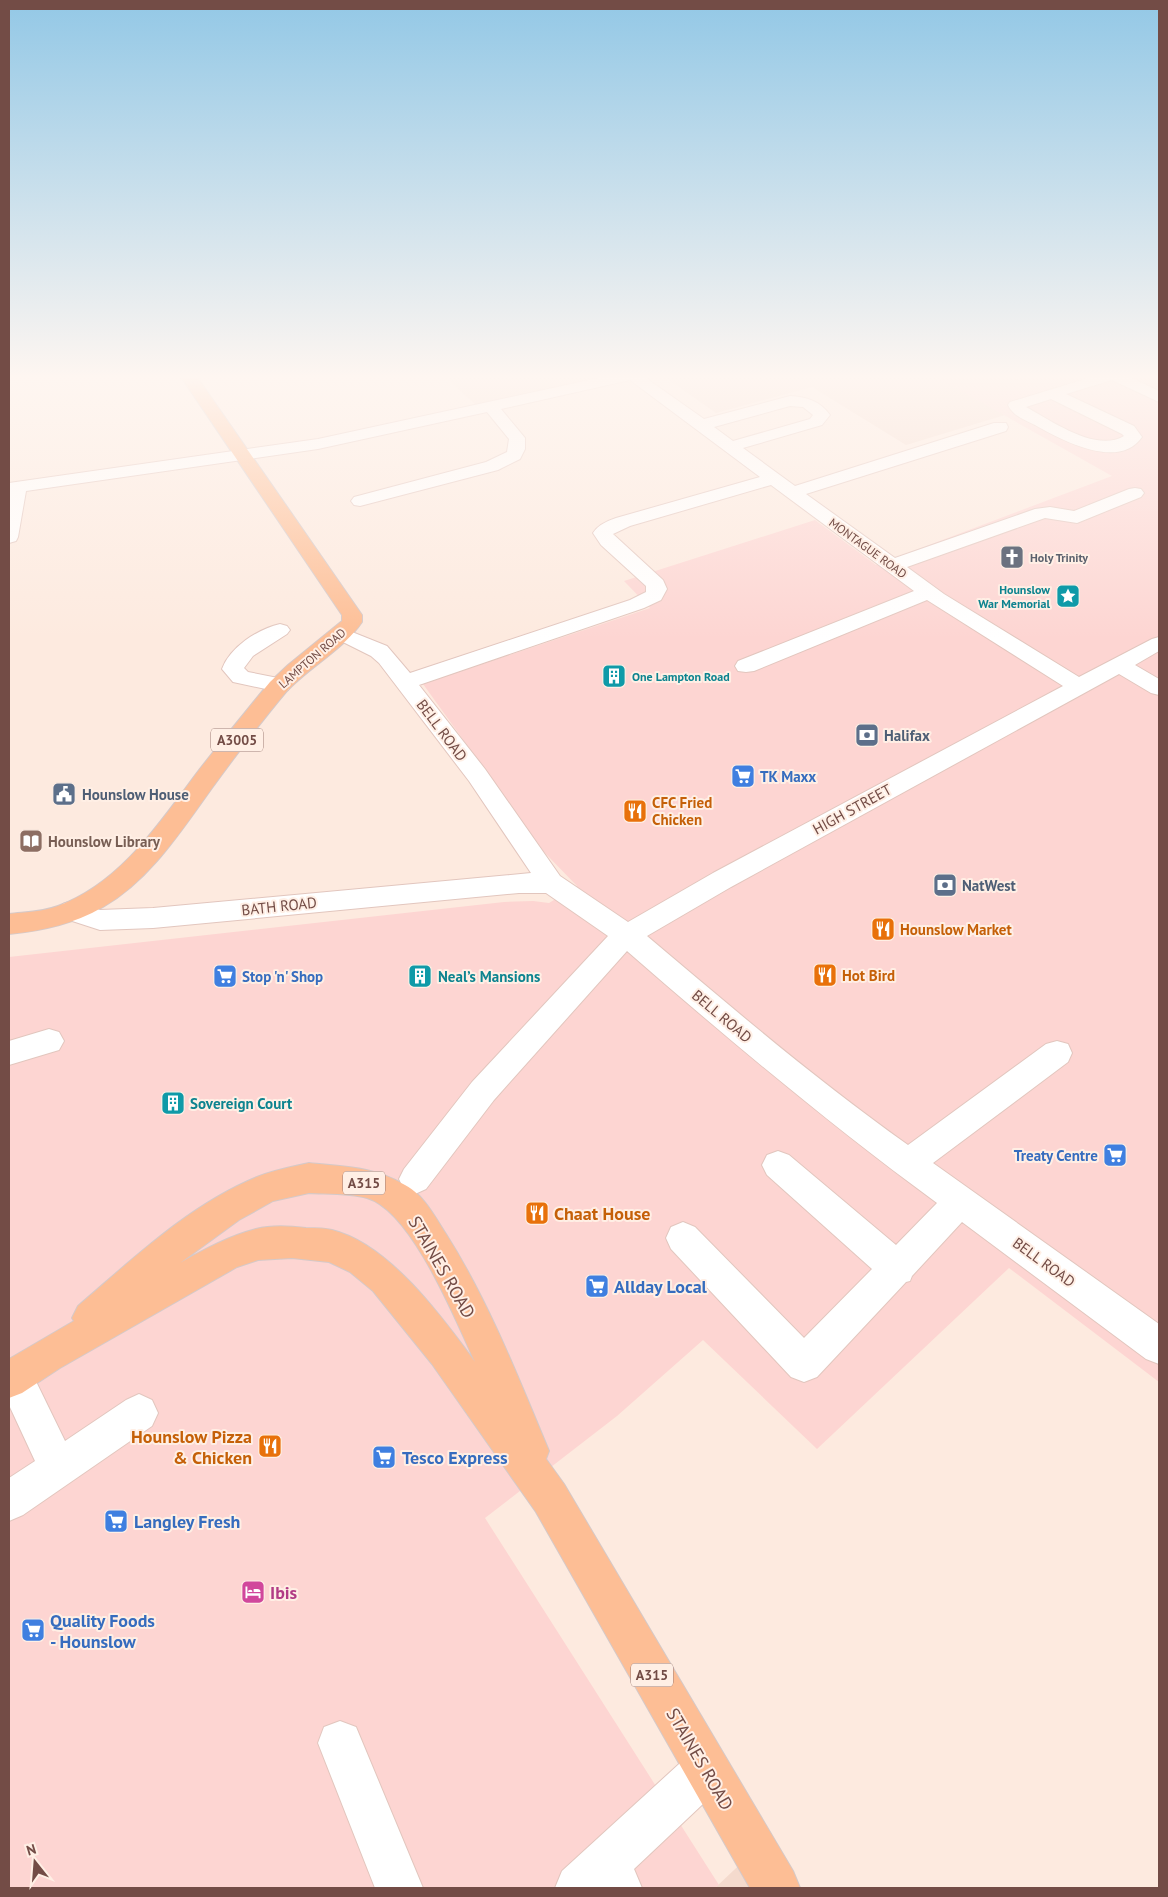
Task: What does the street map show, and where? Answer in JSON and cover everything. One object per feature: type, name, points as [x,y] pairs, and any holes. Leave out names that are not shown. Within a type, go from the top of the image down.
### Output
[{"type":"main road","name":"LAMPTON ROAD","points":[[72,911],[108,890],[145,858],[280,685],[342,634],[352,622],[352,615],[247,463]]},
{"type":"main road","name":"A3005","points":[[9,924],[37,921],[72,911]]},
{"type":"main road","name":"STAINES ROAD","points":[[47,1355],[180,1242],[227,1208],[267,1188],[309,1178],[370,1184],[395,1196],[415,1215],[454,1280],[489,1352],[550,1498]]},
{"type":"main road","name":"STAINES ROAD","points":[[12,1378],[47,1355],[227,1255],[258,1244],[292,1242],[332,1246],[362,1261],[385,1279],[445,1351],[550,1498],[776,1888]]},
{"type":"street","points":[[9,537],[14,487],[194,463]]},
{"type":"street","points":[[360,501],[499,463]]},
{"type":"street","name":"MONTAGUE ROAD","points":[[754,463],[891,566],[933,595]]},
{"type":"street","points":[[793,492],[888,463]]},
{"type":"street","points":[[406,682],[637,604],[654,596],[657,589],[656,584],[608,541],[602,534],[606,529],[623,522],[774,478]]},
{"type":"street","points":[[891,566],[1041,512],[1048,511],[1070,518],[1077,518],[1134,493]]},
{"type":"street","points":[[746,666],[933,595],[1078,686]]},
{"type":"street","points":[[280,630],[249,649],[237,660],[233,669],[241,677],[280,685]]},
{"type":"street","name":"BELL ROAD","points":[[342,634],[379,651],[387,658],[477,775],[551,883],[628,936],[714,1010],[862,1130],[1159,1346]]},
{"type":"street","name":"HIGH STREET","points":[[415,1179],[483,1091],[614,946],[722,880],[1159,643]]},
{"type":"street","points":[[1119,665],[1159,688]]},
{"type":"street","name":"BATH ROAD","points":[[72,911],[100,920],[153,918],[519,883],[551,883]]},
{"type":"street","points":[[9,1053],[49,1041]]},
{"type":"street","points":[[908,1164],[1057,1054]]},
{"type":"street","points":[[778,1165],[898,1269]]},
{"type":"street","points":[[683,1238],[804,1364],[898,1269],[960,1202]]},
{"type":"street","points":[[12,1378],[58,1468]]},
{"type":"street","points":[[9,1501],[139,1413]]},
{"type":"street","points":[[340,1743],[399,1888]]},
{"type":"street","points":[[601,1880],[706,1770]]},
{"type":"shaded area","points":[[1088,463],[1159,463],[1159,1382],[1009,1268],[817,1449],[703,1340],[617,1416],[485,1518],[719,1885],[715,1888],[9,1888],[9,957],[504,902],[533,901],[549,903],[577,886],[544,852],[423,684],[650,608],[624,581],[815,520],[876,565],[1112,476]]},
{"type":"shaded area","points":[[753,1852],[770,1888],[715,1888]]},
{"type":"place","name":"Holy Trinity","points":[[1012,557]]},
{"type":"place","name":"Hounslow War Memorial","points":[[1068,596]]},
{"type":"place","name":"One Lampton Road","points":[[614,676]]},
{"type":"place","name":"Halifax","points":[[867,735]]},
{"type":"place","name":"TK Maxx","points":[[743,776]]},
{"type":"place","name":"Hounslow House","points":[[64,794]]},
{"type":"place","name":"CFC Fried Chicken","points":[[635,811]]},
{"type":"place","name":"Hounslow Library","points":[[31,841]]},
{"type":"place","name":"NatWest","points":[[945,885]]},
{"type":"place","name":"Hounslow Market","points":[[883,929]]},
{"type":"place","name":"Hot Bird","points":[[825,975]]},
{"type":"place","name":"Stop 'n' Shop","points":[[225,976]]},
{"type":"place","name":"Neal’s Mansions","points":[[420,976]]},
{"type":"place","name":"Sovereign Court","points":[[173,1103]]},
{"type":"place","name":"Treaty Centre","points":[[1115,1155]]},
{"type":"place","name":"Chaat House","points":[[537,1213]]},
{"type":"place","name":"Allday Local","points":[[597,1286]]},
{"type":"place","name":"Hounslow Pizza & Chicken","points":[[270,1446]]},
{"type":"place","name":"Tesco Express","points":[[384,1457]]},
{"type":"place","name":"Langley Fresh","points":[[116,1521]]},
{"type":"place","name":"Ibis","points":[[253,1592]]},
{"type":"place","name":"Quality Foods - Hounslow","points":[[33,1630]]}]
